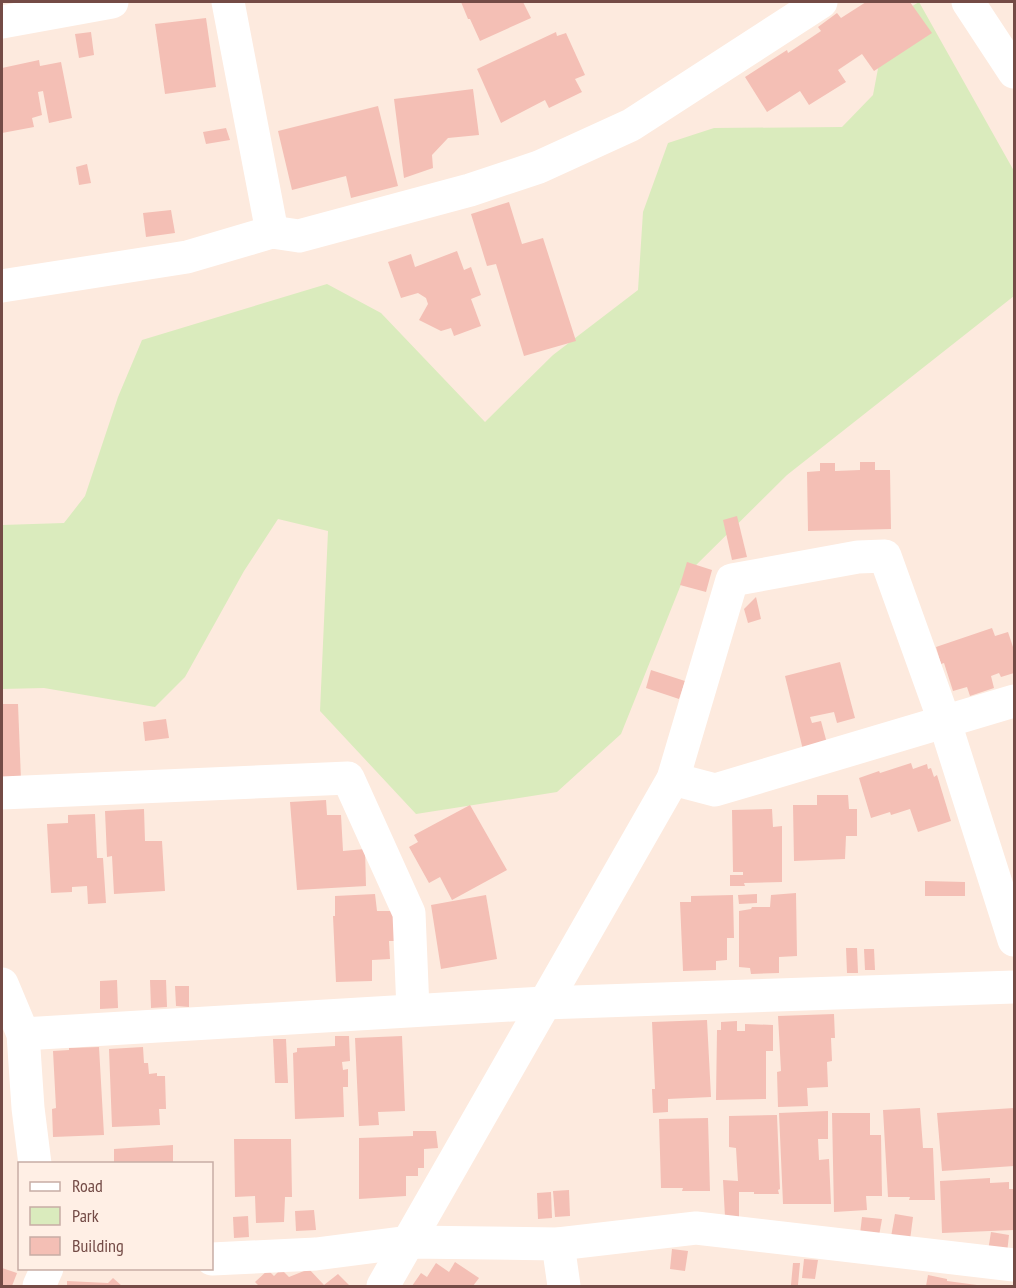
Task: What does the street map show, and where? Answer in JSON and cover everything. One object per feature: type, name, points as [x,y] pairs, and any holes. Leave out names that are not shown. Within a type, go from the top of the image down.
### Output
[{"type":"street","points":[[2,22],[112,2]]},
{"type":"street","points":[[228,2],[272,232]]},
{"type":"street","points":[[2,286],[186,257],[272,232],[298,236],[470,190],[539,167],[631,125],[820,2]]},
{"type":"street","points":[[968,2],[1014,72]]},
{"type":"street","points":[[383,1287],[673,779],[732,580],[858,557],[885,556],[945,723],[1014,940]]},
{"type":"street","points":[[673,779],[715,790],[1014,701]]},
{"type":"street","points":[[2,793],[348,778],[409,913],[413,1010]]},
{"type":"street","points":[[2,984],[23,1034],[35,1162]]},
{"type":"street","points":[[23,1034],[544,1003],[1014,987]]},
{"type":"street","points":[[213,1259],[316,1254],[409,1242],[558,1244],[696,1228],[1014,1265]]},
{"type":"street","points":[[558,1244],[564,1287]]},
{"type":"street","points":[[39,1287],[47,1270]]},
{"type":"green space","points":[[919,2],[1014,171],[1014,296],[787,475],[684,577],[621,734],[557,792],[416,814],[320,711],[328,531],[278,519],[244,571],[185,677],[155,707],[44,688],[2,689],[2,525],[64,523],[85,496],[118,397],[142,340],[327,284],[381,313],[485,422],[553,355],[638,290],[643,212],[668,143],[714,128],[842,127],[873,95],[887,21]]},
{"type":"building","points":[[461,2],[523,2],[531,18],[480,41]]},
{"type":"building","points":[[866,2],[910,2],[932,33],[874,71],[862,54],[838,70],[846,82],[809,105],[800,91],[767,112],[745,77],[821,31],[818,27],[837,13],[841,18]]},
{"type":"building","points":[[206,18],[216,87],[165,94],[155,24]]},
{"type":"building","points":[[91,32],[94,55],[79,58],[75,34]]},
{"type":"building","points":[[556,32],[557,36],[566,33],[585,75],[575,79],[582,92],[549,108],[545,100],[501,123],[477,69]]},
{"type":"building","points":[[39,60],[40,66],[61,62],[72,118],[49,123],[43,91],[38,92],[42,115],[32,118],[34,127],[2,133],[2,68]]},
{"type":"building","points":[[473,89],[479,135],[448,138],[432,155],[433,168],[404,178],[394,99]]},
{"type":"building","points":[[378,106],[398,186],[351,198],[346,176],[292,190],[278,131]]},
{"type":"building","points":[[226,128],[230,140],[206,144],[203,132]]},
{"type":"building","points":[[87,164],[91,183],[79,185],[76,167]]},
{"type":"building","points":[[509,202],[522,244],[543,238],[576,341],[524,356],[496,264],[487,266],[471,214]]},
{"type":"building","points":[[171,210],[175,233],[146,237],[143,213]]},
{"type":"building","points":[[457,251],[464,270],[471,267],[481,295],[471,299],[481,326],[454,336],[451,328],[441,331],[419,320],[428,304],[426,298],[418,293],[401,298],[388,262],[411,254],[415,267]]},
{"type":"building","points":[[860,462],[875,462],[875,470],[890,470],[891,529],[808,531],[807,472],[820,471],[820,463],[835,463],[835,471],[860,470]]},
{"type":"building","points":[[737,516],[747,557],[732,560],[723,520]]},
{"type":"building","points":[[687,562],[712,570],[706,592],[680,585]]},
{"type":"building","points":[[756,597],[761,619],[748,623],[744,609]]},
{"type":"building","points":[[992,628],[995,636],[1008,632],[1014,650],[1014,673],[1001,677],[999,673],[991,676],[994,688],[970,696],[967,687],[953,691],[936,647]]},
{"type":"building","points":[[840,662],[855,718],[837,723],[834,712],[810,717],[812,723],[821,721],[828,747],[804,754],[785,676]]},
{"type":"building","points":[[651,670],[685,681],[679,699],[646,688]]},
{"type":"building","points":[[2,704],[18,704],[21,780],[2,780]]},
{"type":"building","points":[[166,719],[169,738],[145,741],[143,722]]},
{"type":"building","points":[[911,763],[913,769],[927,764],[934,777],[937,775],[951,821],[918,832],[910,809],[871,818],[859,778]]},
{"type":"building","points":[[817,795],[848,795],[849,809],[857,809],[857,836],[846,836],[845,859],[794,861],[793,805],[817,805]]},
{"type":"building","points":[[326,800],[327,815],[341,815],[343,851],[365,849],[366,886],[297,890],[290,802]]},
{"type":"building","points":[[470,805],[507,870],[452,900],[440,877],[429,883],[409,847],[418,842],[414,835]]},
{"type":"building","points":[[144,809],[145,841],[162,841],[165,891],[114,894],[112,856],[107,857],[105,811]]},
{"type":"building","points":[[772,809],[773,827],[782,826],[782,882],[744,883],[745,886],[730,886],[730,875],[743,875],[743,872],[733,872],[732,810]]},
{"type":"building","points":[[95,814],[97,858],[103,858],[106,903],[88,904],[87,886],[72,887],[72,892],[51,893],[47,824],[68,823],[68,815]]},
{"type":"building","points":[[925,881],[965,882],[965,896],[925,896]]},
{"type":"building","points":[[796,893],[797,956],[779,957],[779,973],[751,974],[750,968],[739,967],[739,911],[752,907],[770,907],[771,895]]},
{"type":"building","points":[[375,894],[377,911],[394,911],[395,941],[389,941],[390,959],[372,960],[372,981],[336,982],[333,916],[335,916],[335,896]]},
{"type":"building","points":[[757,894],[757,903],[739,904],[738,895]]},
{"type":"building","points":[[486,895],[497,959],[441,969],[431,905]]},
{"type":"building","points":[[733,895],[734,938],[727,938],[727,960],[716,961],[716,970],[683,971],[680,902],[691,902],[691,896]]},
{"type":"building","points":[[846,948],[857,948],[858,973],[847,973]]},
{"type":"building","points":[[864,949],[874,949],[875,970],[865,970]]},
{"type":"building","points":[[117,980],[118,1008],[100,1009],[100,981]]},
{"type":"building","points":[[150,980],[166,980],[167,1007],[151,1008]]},
{"type":"building","points":[[175,986],[189,986],[189,1007],[176,1006]]},
{"type":"building","points":[[834,1014],[835,1038],[831,1038],[832,1061],[827,1062],[828,1087],[807,1088],[808,1106],[778,1107],[777,1072],[781,1071],[778,1016]]},
{"type":"building","points":[[707,1020],[711,1097],[668,1099],[668,1112],[653,1113],[652,1089],[655,1089],[652,1022]]},
{"type":"building","points":[[737,1021],[737,1031],[745,1031],[745,1024],[773,1025],[773,1051],[766,1051],[766,1099],[716,1100],[717,1030],[721,1030],[721,1022]]},
{"type":"building","points":[[335,1036],[349,1036],[350,1061],[342,1062],[343,1070],[348,1069],[348,1087],[343,1087],[344,1117],[295,1119],[293,1053],[297,1052],[297,1048],[335,1046]]},
{"type":"building","points":[[402,1036],[405,1111],[378,1112],[379,1125],[359,1126],[355,1038]]},
{"type":"building","points":[[273,1039],[286,1039],[288,1083],[275,1083]]},
{"type":"building","points":[[99,1047],[104,1135],[53,1137],[52,1109],[56,1108],[53,1051]]},
{"type":"building","points":[[143,1047],[144,1063],[148,1063],[149,1074],[157,1073],[157,1076],[165,1076],[166,1109],[159,1109],[160,1125],[112,1127],[109,1049]]},
{"type":"building","points":[[920,1108],[923,1148],[933,1148],[935,1200],[888,1197],[883,1110]]},
{"type":"building","points":[[1014,1108],[1014,1166],[942,1171],[937,1113]]},
{"type":"building","points":[[828,1111],[828,1139],[818,1139],[819,1160],[829,1159],[831,1204],[783,1204],[779,1113]]},
{"type":"building","points":[[832,1113],[870,1113],[870,1135],[881,1135],[882,1196],[866,1196],[867,1210],[834,1212]]},
{"type":"building","points":[[777,1115],[779,1194],[739,1192],[739,1217],[725,1217],[723,1180],[738,1181],[736,1148],[729,1147],[729,1116]]},
{"type":"building","points":[[708,1118],[710,1191],[661,1188],[659,1119]]},
{"type":"building","points":[[413,1131],[436,1131],[438,1148],[424,1149],[424,1168],[418,1168],[418,1176],[406,1176],[406,1196],[359,1199],[359,1138],[413,1136]]},
{"type":"building","points":[[234,1139],[291,1139],[292,1197],[285,1197],[284,1222],[256,1223],[255,1196],[235,1197]]},
{"type":"building","points":[[173,1145],[173,1162],[114,1162],[114,1149]]},
{"type":"building","points":[[990,1178],[990,1183],[1009,1182],[1009,1189],[1014,1189],[1014,1230],[942,1233],[940,1181]]},
{"type":"building","points":[[569,1190],[570,1216],[555,1217],[553,1191]]},
{"type":"building","points":[[551,1192],[552,1218],[538,1219],[537,1193]]},
{"type":"building","points":[[314,1210],[316,1230],[296,1231],[295,1211]]},
{"type":"building","points":[[895,1214],[913,1217],[910,1240],[891,1237]]},
{"type":"building","points":[[248,1216],[249,1237],[234,1238],[233,1217]]},
{"type":"building","points":[[862,1217],[882,1219],[879,1236],[860,1234]]},
{"type":"building","points":[[991,1232],[1009,1235],[1007,1253],[988,1251]]},
{"type":"building","points":[[672,1249],[688,1251],[685,1271],[670,1269]]},
{"type":"building","points":[[804,1259],[818,1260],[815,1279],[802,1278]]},
{"type":"building","points":[[455,1262],[479,1278],[473,1286],[412,1286],[421,1273],[427,1277],[436,1263],[449,1272]]},
{"type":"building","points":[[793,1263],[800,1263],[798,1285],[791,1285]]},
{"type":"building","points":[[2,1268],[17,1273],[12,1286],[2,1286]]},
{"type":"building","points":[[281,1269],[289,1277],[309,1269],[324,1285],[338,1274],[350,1286],[256,1286],[258,1285],[255,1282],[268,1270],[274,1276]]},
{"type":"building","points":[[928,1275],[947,1279],[947,1281],[977,1286],[926,1286]]},
{"type":"building","points":[[113,1278],[122,1286],[67,1286],[67,1281],[108,1283]]}]
